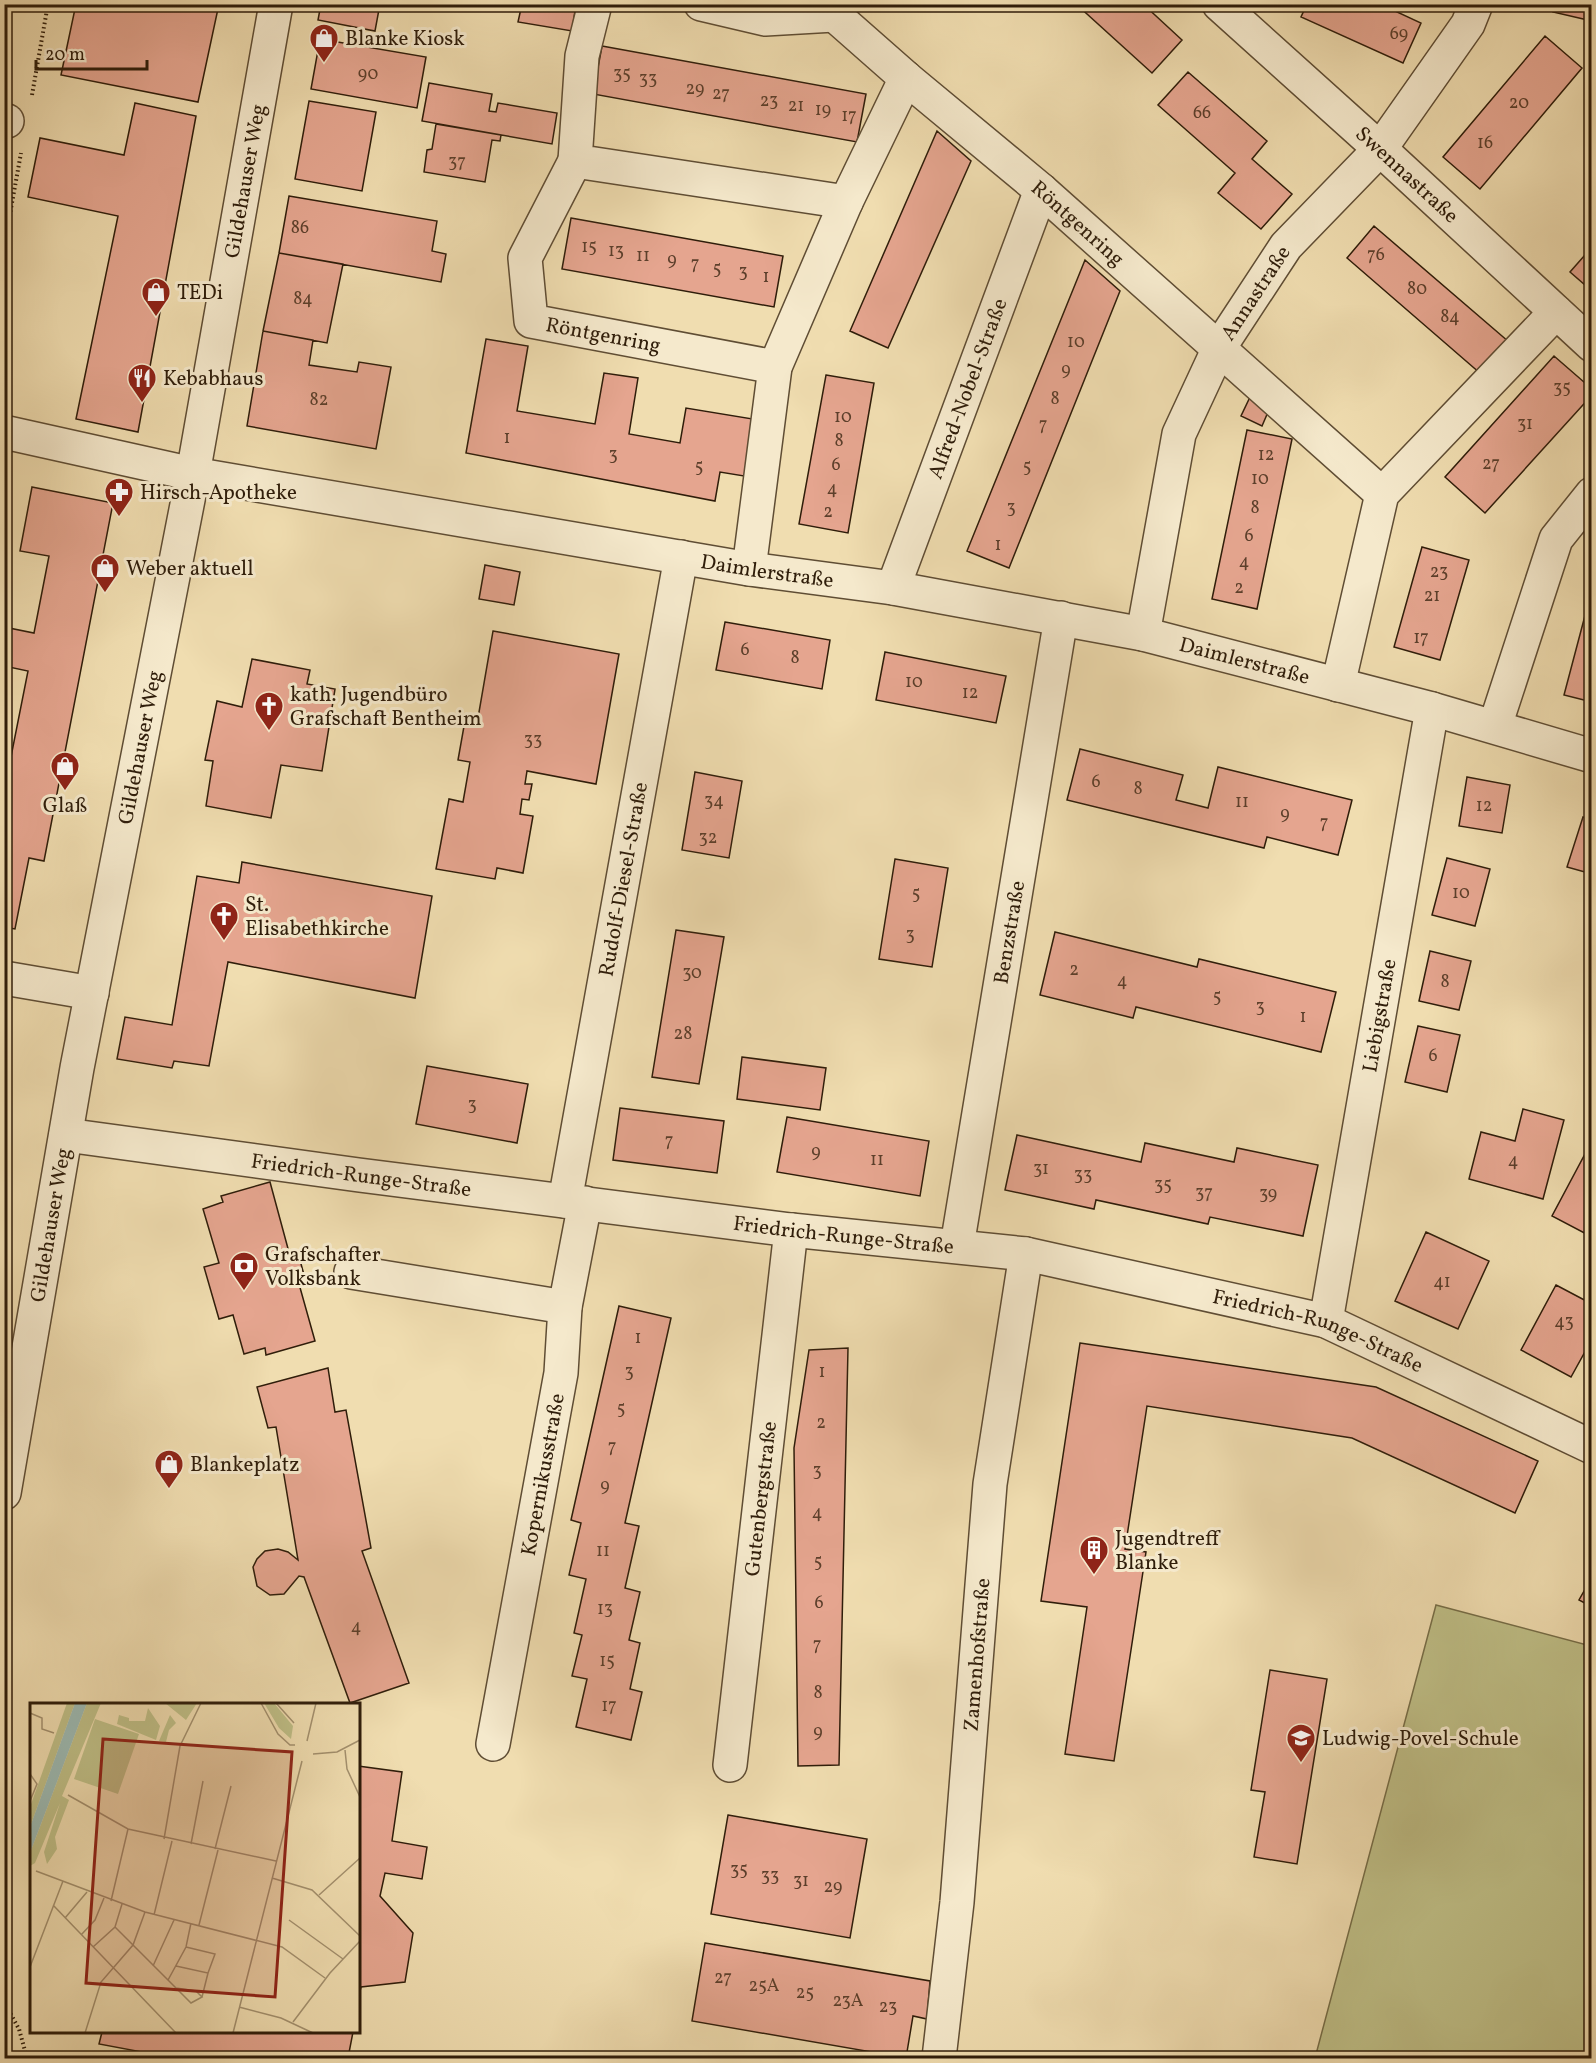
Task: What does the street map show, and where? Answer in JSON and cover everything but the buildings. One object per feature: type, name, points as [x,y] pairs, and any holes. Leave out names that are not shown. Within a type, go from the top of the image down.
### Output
[{"type":"street","name":"Gildehauser Weg","points":[[4,1492],[66,1135],[193,474],[276,4]]},
{"type":"street","name":"Röntgenring","points":[[595,4],[582,56],[575,161],[525,258],[531,321],[775,367]]},
{"type":"street","name":"Röntgenring","points":[[701,4],[765,19],[828,10],[1041,190],[1382,494]]},
{"type":"street","name":"Swennastraße","points":[[1219,4],[1592,345]]},
{"type":"street","name":"Annastraße","points":[[1143,634],[1179,434],[1219,348],[1286,246],[1380,149],[1456,43],[1468,24],[1476,4]]},
{"type":"street","points":[[749,568],[775,367],[846,202],[906,78]]},
{"type":"street","points":[[575,161],[846,202]]},
{"type":"street","name":"Alfred-Nobel-Straße","points":[[894,588],[1041,190]]},
{"type":"street","points":[[1382,494],[1556,312]]},
{"type":"street","name":"Daimlerstraße","points":[[4,432],[193,474],[681,557],[894,588],[1143,634],[1495,726],[1592,756]]},
{"type":"street","name":"Daimlerstraße","points":[[1338,685],[1382,494]]},
{"type":"street","points":[[1495,726],[1556,539],[1592,494]]},
{"type":"street","name":"Rudolf-Diesel-Straße","points":[[575,1202],[681,557]]},
{"type":"street","name":"Benzstraße","points":[[957,1246],[1061,618]]},
{"type":"street","name":"Liebigstraße","points":[[1326,1321],[1432,709]]},
{"type":"street","points":[[4,978],[92,993]]},
{"type":"street","name":"Friedrich-Runge-Straße","points":[[66,1135],[791,1230],[1026,1254],[1326,1321],[1592,1447]]},
{"type":"street","name":"Kopernikusstraße","points":[[493,1744],[561,1373],[575,1202]]},
{"type":"street","name":"Gutenbergstraße","points":[[730,1766],[791,1230]]},
{"type":"street","name":"Zamenhofstraße","points":[[939,2058],[958,1891],[990,1484],[1026,1254]]},
{"type":"street","points":[[351,1272],[565,1307]]},
{"type":"path","points":[[4,2002],[19,2029],[27,2058]]},
{"type":"green space","points":[[1436,1605],[1591,1646],[1591,2058],[1315,2058]]},
{"type":"place","name":"Blanke Kiosk","points":[[324,64]]},
{"type":"place","name":"TEDi","points":[[156,318]]},
{"type":"place","name":"Kebabhaus","points":[[142,404]]},
{"type":"place","name":"Hirsch-Apotheke","points":[[119,518]]},
{"type":"place","name":"Weber aktuell","points":[[105,594]]},
{"type":"place","name":"kath. Jugendbüro Grafschaft Bentheim","points":[[269,732]]},
{"type":"place","name":"Glaß","points":[[65,792]]},
{"type":"place","name":"St. Elisabethkirche","points":[[224,942]]},
{"type":"place","name":"Grafschafter Volksbank","points":[[244,1292]]},
{"type":"place","name":"Blankeplatz","points":[[169,1490]]},
{"type":"place","name":"Jugendtreff Blanke","points":[[1094,1576]]},
{"type":"place","name":"Ludwig-Povel-Schule","points":[[1301,1764]]}]
